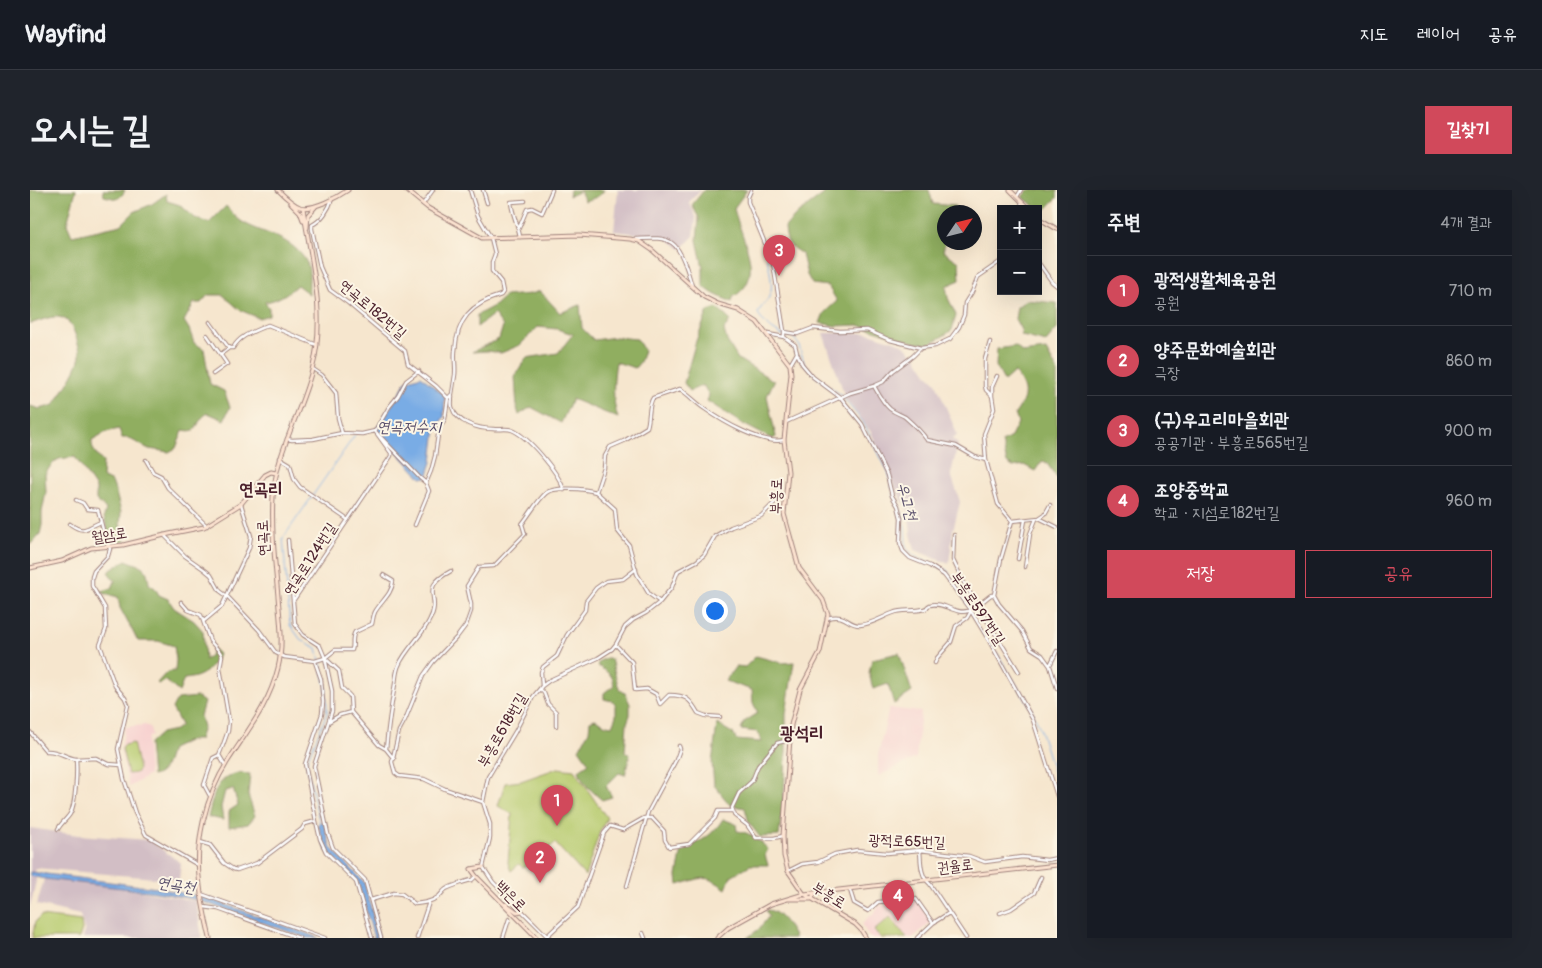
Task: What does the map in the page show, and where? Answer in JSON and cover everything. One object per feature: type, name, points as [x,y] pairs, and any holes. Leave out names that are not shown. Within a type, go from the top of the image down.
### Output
[{"type":"street","points":[[278,190],[300,212],[305,226]]},
{"type":"street","points":[[284,196],[303,208],[316,206],[348,190]]},
{"type":"street","points":[[406,190],[423,204],[482,238],[579,236],[654,239],[671,242],[675,245],[686,267],[692,287]]},
{"type":"street","points":[[423,204],[433,190]]},
{"type":"street","points":[[470,190],[478,216],[490,238],[495,254],[492,262],[492,272],[501,282],[503,292],[501,295],[478,305],[463,318],[456,337],[454,352],[456,373],[451,406],[458,418],[466,423],[491,429],[511,429],[534,446],[540,456],[553,469],[564,490]]},
{"type":"street","points":[[483,190],[486,203]]},
{"type":"street","points":[[519,228],[527,209],[532,208],[542,213],[552,190]]},
{"type":"street","points":[[751,190],[748,202],[773,263],[784,335]]},
{"type":"street","points":[[1010,190],[1025,205]]},
{"type":"street","points":[[1017,197],[1021,190]]},
{"type":"street","name":"연곡로182번길","points":[[332,199],[324,215],[312,225],[322,275],[330,290],[405,351],[408,364],[420,371],[448,398]]},
{"type":"street","points":[[520,237],[511,202],[525,202]]},
{"type":"street","points":[[306,232],[308,215],[316,206]]},
{"type":"street","name":"연곡로","points":[[204,907],[198,865],[200,842],[210,796],[225,766],[265,704],[276,677],[281,655],[273,515],[276,473],[312,369],[319,338],[318,304],[303,208]]},
{"type":"street","points":[[1042,220],[1057,229]]},
{"type":"street","points":[[630,239],[647,246],[704,297],[718,304],[738,310],[757,322],[790,365],[797,353]]},
{"type":"street","points":[[768,334],[797,334],[812,328],[840,331],[867,330],[890,340],[920,348],[935,346],[950,339],[959,327],[966,303],[978,277],[997,264]]},
{"type":"street","points":[[1042,268],[1057,286]]},
{"type":"street","points":[[210,322],[229,348]]},
{"type":"street","points":[[221,354],[229,348],[233,348],[237,342],[249,334],[268,325],[317,345]]},
{"type":"street","points":[[207,335],[227,364],[213,374]]},
{"type":"street","name":"부흥로597번길","points":[[784,335],[795,345],[802,364],[813,377],[843,397],[862,424],[887,475],[892,496],[898,506],[901,518],[900,543],[903,551],[910,558],[930,566],[944,575],[970,610],[1033,720],[1057,796]]},
{"type":"street","points":[[990,342],[985,358],[984,380],[986,390],[992,396]]},
{"type":"street","points":[[785,422],[822,404],[883,382],[920,348]]},
{"type":"street","name":"부흥로","points":[[790,365],[791,374],[784,440],[788,472],[784,514],[798,568],[823,600],[828,614],[820,652],[804,680],[797,698],[789,740],[783,836],[784,856],[788,871],[804,894],[855,924],[866,938]]},
{"type":"street","points":[[312,369],[322,375],[336,392],[338,418],[342,433]]},
{"type":"street","points":[[287,439],[313,439],[342,433],[356,434],[375,430],[406,381],[420,371]]},
{"type":"street","points":[[997,376],[992,387],[993,412],[984,434],[986,460],[998,504],[1012,522]]},
{"type":"street","points":[[874,386],[883,402],[892,411],[920,429],[927,440],[956,446],[986,460]]},
{"type":"street","points":[[596,492],[604,468],[605,456],[610,447],[647,427],[653,398],[680,389],[706,410],[736,428],[767,440],[784,440]]},
{"type":"street","points":[[426,482],[435,456],[439,428],[445,419],[448,398],[452,394]]},
{"type":"street","points":[[375,430],[426,482],[429,491],[415,525]]},
{"type":"street","name":"연곡로124번길","points":[[375,430],[392,456],[293,601],[295,624],[303,635],[320,646],[325,658],[339,671],[342,688],[350,696],[351,712],[379,745],[386,749],[394,758],[392,762],[395,773],[399,776],[424,779],[445,789],[483,802]]},
{"type":"street","points":[[280,458],[288,462],[294,479],[300,487],[348,520]]},
{"type":"street","points":[[146,460],[153,472],[161,476],[168,488],[207,526]]},
{"type":"street","name":"월암로","points":[[30,567],[62,561],[88,549],[131,544],[207,526],[241,504],[265,476],[271,472],[276,473]]},
{"type":"street","points":[[394,758],[399,731],[423,676],[466,625],[471,604],[467,586],[472,577],[480,567],[494,566],[526,534],[522,524],[547,492],[556,488],[564,490],[583,489],[596,492],[615,509],[617,530],[629,545],[636,569],[649,594],[660,602]]},
{"type":"street","name":"부흥로618번길","points":[[484,867],[490,838],[490,824],[483,802],[488,777],[533,697],[541,687],[554,678],[598,658],[616,645],[626,627],[660,602],[672,588],[678,571],[704,555],[715,536],[731,527],[761,516],[778,499],[785,497]]},
{"type":"street","points":[[76,500],[88,509],[98,510],[110,546],[108,556],[94,571],[92,586],[105,608],[106,629],[100,645],[115,686],[128,705],[118,748],[120,765],[135,813],[146,835],[198,865]]},
{"type":"street","points":[[181,602],[188,610],[201,615],[204,621],[222,606],[249,548],[251,536],[241,504]]},
{"type":"street","points":[[1012,522],[1038,518],[1045,514],[1050,505]]},
{"type":"street","points":[[1038,518],[1056,527]]},
{"type":"street","points":[[1025,567],[1030,534],[1038,518]]},
{"type":"street","points":[[1018,559],[1025,520]]},
{"type":"street","points":[[70,524],[82,530],[88,530],[101,522]]},
{"type":"street","points":[[1012,522],[1001,558],[994,595],[999,604],[1022,631],[1031,648],[1042,655],[1050,666],[1057,688]]},
{"type":"street","points":[[164,535],[184,556],[205,570],[220,591],[259,630],[271,648],[281,655],[316,661],[325,658],[335,650],[352,650],[355,632],[372,624],[375,612],[388,596],[392,587],[393,581],[383,575]]},
{"type":"street","points":[[954,535],[953,560],[964,583],[1018,672]]},
{"type":"street","points":[[288,540],[293,601]]},
{"type":"street","name":"부흥로618번길","points":[[556,726],[556,712],[548,704],[541,687],[542,667],[557,656],[567,635],[586,610],[586,601],[596,588],[606,581],[623,579],[636,569]]},
{"type":"street","points":[[386,749],[398,666],[430,621],[434,609],[433,585],[440,577],[451,571]]},
{"type":"street","points":[[935,663],[951,642],[956,626],[967,618],[970,610],[977,604],[994,595]]},
{"type":"street","points":[[827,618],[842,617],[856,625],[862,625],[893,613],[924,609],[930,605],[941,606],[953,611],[970,610]]},
{"type":"street","name":"연곡로","points":[[204,621],[210,641],[222,656],[220,668],[229,721],[228,731],[219,755],[213,758],[204,785],[210,796]]},
{"type":"street","points":[[616,645],[632,662],[635,690],[647,689],[656,694],[660,704],[670,695],[686,697],[694,704],[698,713],[706,716],[720,717]]},
{"type":"street","points":[[1050,666],[1057,651]]},
{"type":"street","points":[[325,658],[332,690],[332,711],[330,722],[314,766],[328,834],[334,848],[365,880],[381,938]]},
{"type":"street","points":[[316,661],[321,679],[323,708],[321,721],[305,764],[316,821],[320,839],[326,852],[356,882],[372,938]]},
{"type":"street","points":[[330,722],[340,715],[351,712]]},
{"type":"street","points":[[30,732],[46,751],[54,751],[66,758],[76,760],[96,758],[108,764],[120,765]]},
{"type":"street","points":[[783,836],[756,838],[748,825],[735,816],[733,804],[740,793],[752,781],[758,766],[777,742],[789,740]]},
{"type":"street","points":[[627,886],[646,817],[676,760],[680,746]]},
{"type":"street","points":[[219,755],[225,766]]},
{"type":"street","points":[[58,829],[69,815],[75,800],[76,760]]},
{"type":"street","points":[[484,867],[493,882],[548,937],[578,907],[604,833],[608,827],[624,830],[646,817],[652,818],[664,831],[665,840],[669,847],[687,845],[715,818],[718,811],[733,811]]},
{"type":"street","points":[[200,842],[210,845],[224,863],[237,870],[257,863],[302,829],[305,824],[316,821]]},
{"type":"street","name":"광적로65번길","points":[[788,871],[802,864],[818,862],[835,854],[857,850],[888,853],[920,850],[969,856],[985,862],[1022,857],[1047,860],[1057,858]]},
{"type":"street","points":[[920,850],[922,871],[926,881],[930,884],[966,938]]},
{"type":"street","name":"권율로","points":[[717,938],[728,928],[771,904],[804,894],[1057,864]]},
{"type":"street","name":"백은로","points":[[484,867],[471,869],[537,938]]},
{"type":"street","points":[[371,900],[394,893],[402,894],[416,904],[429,902],[448,888],[472,880],[476,876]]},
{"type":"street","points":[[1000,913],[1011,909],[1034,893],[1041,877]]},
{"type":"street","points":[[793,879],[797,889],[793,897]]},
{"type":"street","points":[[850,890],[854,903],[868,911],[878,902],[916,899],[934,923]]},
{"type":"street","points":[[786,899],[811,899],[816,893]]},
{"type":"street","points":[[202,894],[325,938]]},
{"type":"street","points":[[497,897],[517,912],[522,911]]},
{"type":"street","points":[[417,938],[429,902]]},
{"type":"street","points":[[211,938],[204,907],[218,909],[299,938]]},
{"type":"street","points":[[503,938],[509,919],[522,911]]},
{"type":"street","points":[[917,938],[949,913]]},
{"type":"street","points":[[643,933],[645,938]]},
{"type":"shaded area","points":[[618,190],[701,190],[689,202],[696,217],[694,236],[681,249],[665,237],[614,231]]},
{"type":"shaded area","points":[[823,333],[869,333],[903,344],[917,358],[928,375],[936,383],[957,434],[953,439],[958,444],[951,474],[960,502],[953,530],[949,564],[915,550],[908,510],[895,488],[871,432],[846,399]]},
{"type":"shaded area","points":[[889,708],[921,712],[916,758],[878,776],[878,755]]},
{"type":"shaded area","points":[[145,725],[150,727],[152,736],[148,737],[147,744],[149,775],[129,787],[121,750],[125,727]]},
{"type":"shaded area","points":[[30,828],[78,835],[149,840],[181,863],[179,880],[35,868],[36,881],[30,907]]},
{"type":"shaded area","points":[[44,879],[118,887],[196,901],[202,938],[83,938],[85,932],[80,915],[37,905]]},
{"type":"shaded area","points":[[913,901],[918,902],[931,922],[915,936],[912,938],[870,938],[862,925],[869,916],[873,915],[879,906]]},
{"type":"green space","points":[[30,190],[76,190],[67,224],[72,236],[121,225],[134,212],[152,204],[166,194],[167,201],[180,205],[195,218],[209,223],[226,206],[243,222],[279,238],[295,248],[302,255],[308,266],[309,294],[297,285],[282,296],[265,302],[269,308],[269,315],[259,318],[240,310],[223,295],[208,295],[201,303],[194,303],[184,321],[194,343],[204,349],[210,384],[224,391],[230,407],[224,420],[208,413],[203,416],[195,429],[183,430],[176,448],[169,452],[149,449],[128,438],[122,438],[119,429],[106,432],[92,440],[93,449],[103,462],[102,477],[112,482],[116,493],[121,512],[120,524],[125,542],[111,544],[104,517],[106,509],[96,500],[96,488],[75,457],[59,459],[52,464],[45,474],[46,492],[42,512],[42,525],[40,534],[30,545],[30,406],[40,409],[54,405],[75,371],[80,354],[72,328],[64,318],[52,317],[30,324]]},
{"type":"green space","points":[[103,190],[125,190],[117,199],[104,196]]},
{"type":"green space","points":[[570,190],[604,190],[598,196],[585,201],[580,191],[569,196]]},
{"type":"green space","points":[[704,190],[747,190],[734,208],[749,256],[749,279],[743,289],[733,297],[732,302],[714,294],[703,286],[703,267],[697,240],[699,218],[692,205]]},
{"type":"green space","points":[[825,190],[929,190],[933,204],[944,205],[937,205],[937,250],[943,250],[959,262],[960,280],[946,286],[948,298],[956,315],[952,330],[929,344],[913,342],[858,325],[836,326],[820,323],[824,313],[837,301],[828,286],[812,284],[807,275],[802,254],[789,244],[785,227],[797,214],[824,194]]},
{"type":"green space","points":[[1028,190],[1057,190],[1057,198],[1043,212],[1042,205],[1033,205],[1022,197]]},
{"type":"green space","points":[[540,291],[560,313],[580,305],[582,328],[594,340],[616,337],[637,339],[644,351],[640,362],[635,368],[616,362],[614,390],[618,418],[572,399],[561,423],[531,407],[519,415],[515,377],[526,358],[558,353],[573,334],[557,329],[538,327],[520,345],[501,353],[488,351],[472,352],[499,339],[503,326],[494,314],[477,327],[477,315],[494,306],[505,296],[531,294]]},
{"type":"green space","points":[[1026,300],[1057,303],[1057,329],[1046,342],[1022,336],[1015,319],[1017,307]]},
{"type":"green space","points":[[717,308],[730,320],[724,330],[727,341],[738,359],[774,381],[767,396],[776,437],[772,439],[741,423],[707,401],[709,395],[703,385],[690,391],[684,383],[696,341],[708,311]]},
{"type":"green space","points":[[1016,346],[1022,353],[1046,350],[1057,370],[1057,478],[1046,462],[1042,461],[1035,471],[1024,465],[1013,467],[1007,463],[1002,442],[1011,437],[1018,423],[1015,414],[1022,402],[1024,393],[1021,383],[1014,372],[1004,381],[996,366],[997,349]]},
{"type":"green space","points":[[126,560],[143,567],[147,573],[149,584],[155,588],[159,595],[168,599],[174,608],[194,621],[203,631],[205,660],[214,649],[219,654],[212,665],[201,675],[184,679],[179,692],[165,680],[159,684],[157,683],[167,672],[175,671],[174,646],[158,641],[138,641],[120,608],[118,597],[99,592],[112,588],[115,581],[108,572]]},
{"type":"green space","points":[[899,653],[912,692],[894,704],[888,684],[873,689],[869,673],[872,659]]},
{"type":"green space","points":[[756,656],[782,663],[794,662],[786,714],[784,794],[779,836],[760,837],[749,823],[745,808],[730,805],[714,785],[712,763],[717,724],[734,734],[736,740],[761,742],[758,732],[741,730],[744,722],[758,713],[753,703],[752,690],[725,681],[736,666],[745,667]]},
{"type":"green space","points":[[606,658],[611,659],[619,689],[625,693],[630,704],[625,752],[630,755],[625,775],[619,773],[606,786],[612,797],[602,800],[588,787],[580,775],[579,770],[589,763],[579,749],[589,731],[590,721],[595,719],[612,726],[616,716],[616,705],[612,701],[604,699],[604,693],[613,688],[612,677],[597,665]]},
{"type":"green space","points":[[197,697],[204,702],[200,716],[203,727],[199,740],[190,740],[171,749],[163,770],[152,776],[149,744],[161,733],[175,730],[181,725],[172,708],[178,699]]},
{"type":"green space","points":[[133,743],[139,769],[136,773],[128,774],[122,749],[124,745]]},
{"type":"green space","points":[[558,768],[574,770],[607,818],[600,831],[585,876],[555,843],[523,868],[519,864],[511,871],[508,863],[512,814],[498,806],[505,783],[521,781]]},
{"type":"green space","points":[[238,773],[250,774],[248,795],[255,816],[248,824],[229,827],[229,811],[238,805],[233,789],[225,791],[221,807],[223,820],[208,817],[216,789],[224,779]]},
{"type":"green space","points":[[723,819],[736,824],[737,831],[750,835],[768,849],[765,855],[768,865],[750,865],[731,876],[726,889],[713,881],[703,878],[678,885],[677,876],[682,849],[706,838]]},
{"type":"green space","points":[[767,910],[776,913],[780,917],[795,938],[747,938],[759,929],[769,916]]},
{"type":"green space","points":[[41,916],[81,921],[82,929],[79,938],[32,938],[35,922]]},
{"type":"green space","points":[[890,917],[907,938],[881,938],[874,931]]},
{"type":"water","name":"연곡저수지","points":[[421,376],[445,396],[444,417],[436,428],[432,462],[427,477],[421,478],[376,429],[406,381]]},
{"type":"water","points":[[323,821],[331,848],[364,882],[379,938],[374,938],[358,882],[326,850],[318,824]]},
{"type":"water","points":[[30,872],[157,888],[207,898],[319,938],[307,938],[198,900],[157,892],[45,879],[30,876]]},
{"type":"waterway","name":"우고천","points":[[767,258],[772,286],[769,297],[758,313],[761,319],[780,334],[793,337],[799,345],[804,363],[814,375],[841,395],[863,422],[889,474],[892,489]]},
{"type":"waterway","points":[[320,824],[306,763],[327,713],[326,686],[317,648],[301,640],[290,625],[283,538],[355,435]]},
{"type":"waterway","name":"우고천","points":[[892,493],[904,519],[906,548],[916,557],[947,570],[971,609]]},
{"type":"waterway","name":"우고천","points":[[997,653],[1032,710],[1057,783]]},
{"type":"place","name":"(구)우고리마을회관","points":[[779,276]]},
{"type":"place","name":"광적생활체육공원","points":[[557,826]]},
{"type":"place","name":"양주문화예술회관","points":[[540,883]]},
{"type":"place","name":"조양중학교","points":[[898,921]]},
{"type":"district","name":"연곡리","points":[[261,489]]},
{"type":"district","name":"광석리","points":[[802,733]]},
{"type":"water label","name":"연곡천","points":[[176,884]]}]
